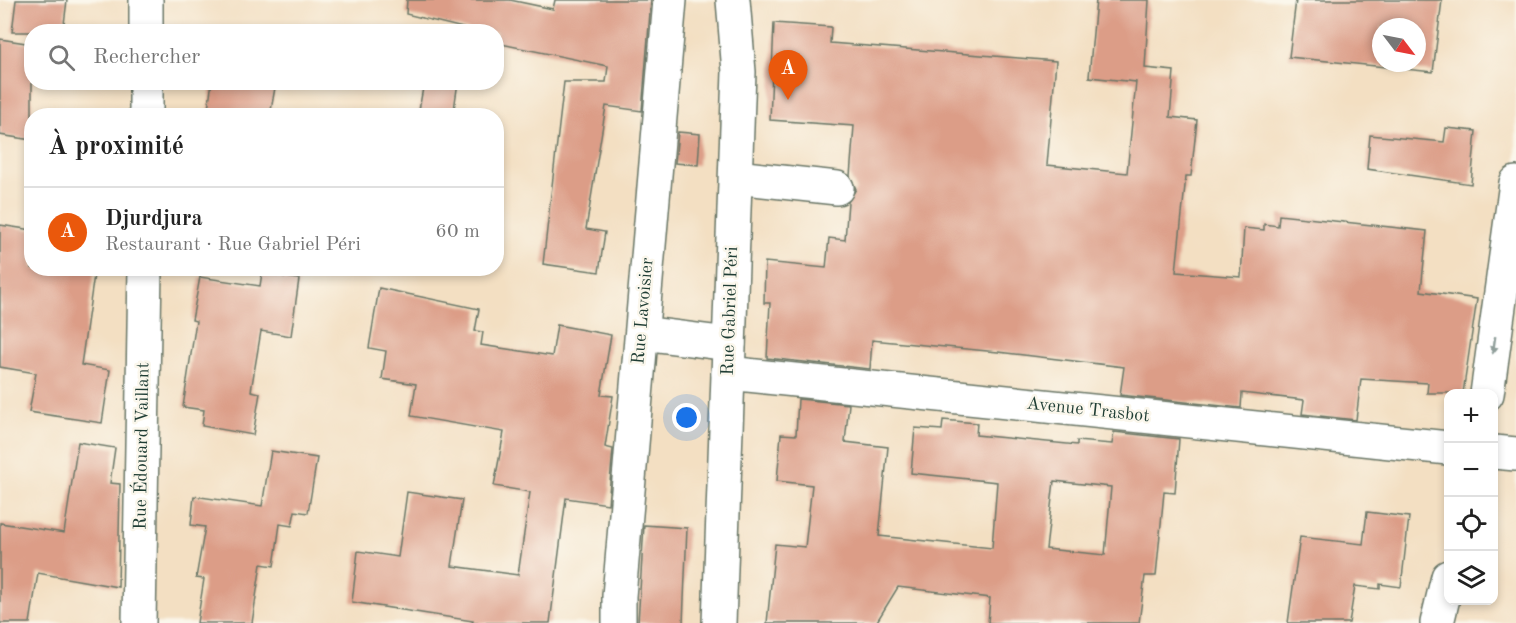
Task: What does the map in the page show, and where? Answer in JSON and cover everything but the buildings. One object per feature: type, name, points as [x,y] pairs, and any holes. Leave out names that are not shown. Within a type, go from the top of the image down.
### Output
[{"type":"street","points":[[146,0],[146,24]]},
{"type":"street","name":"Rue Lavoisier","points":[[619,623],[670,0]]},
{"type":"street","name":"Rue Gabriel Péri","points":[[719,623],[736,177],[738,72],[733,0]]},
{"type":"street","points":[[146,90],[146,108]]},
{"type":"street","points":[[736,177],[837,188]]},
{"type":"street","points":[[1488,389],[1516,183]]},
{"type":"street","name":"Rue Édouard Vaillant","points":[[140,623],[145,276]]},
{"type":"street","name":"Avenue Trasbot","points":[[642,333],[729,358],[1444,447]]},
{"type":"street","points":[[1498,452],[1516,454]]},
{"type":"street","points":[[1437,623],[1444,596]]},
{"type":"place","name":"Djurdjura","points":[[788,100]]}]
